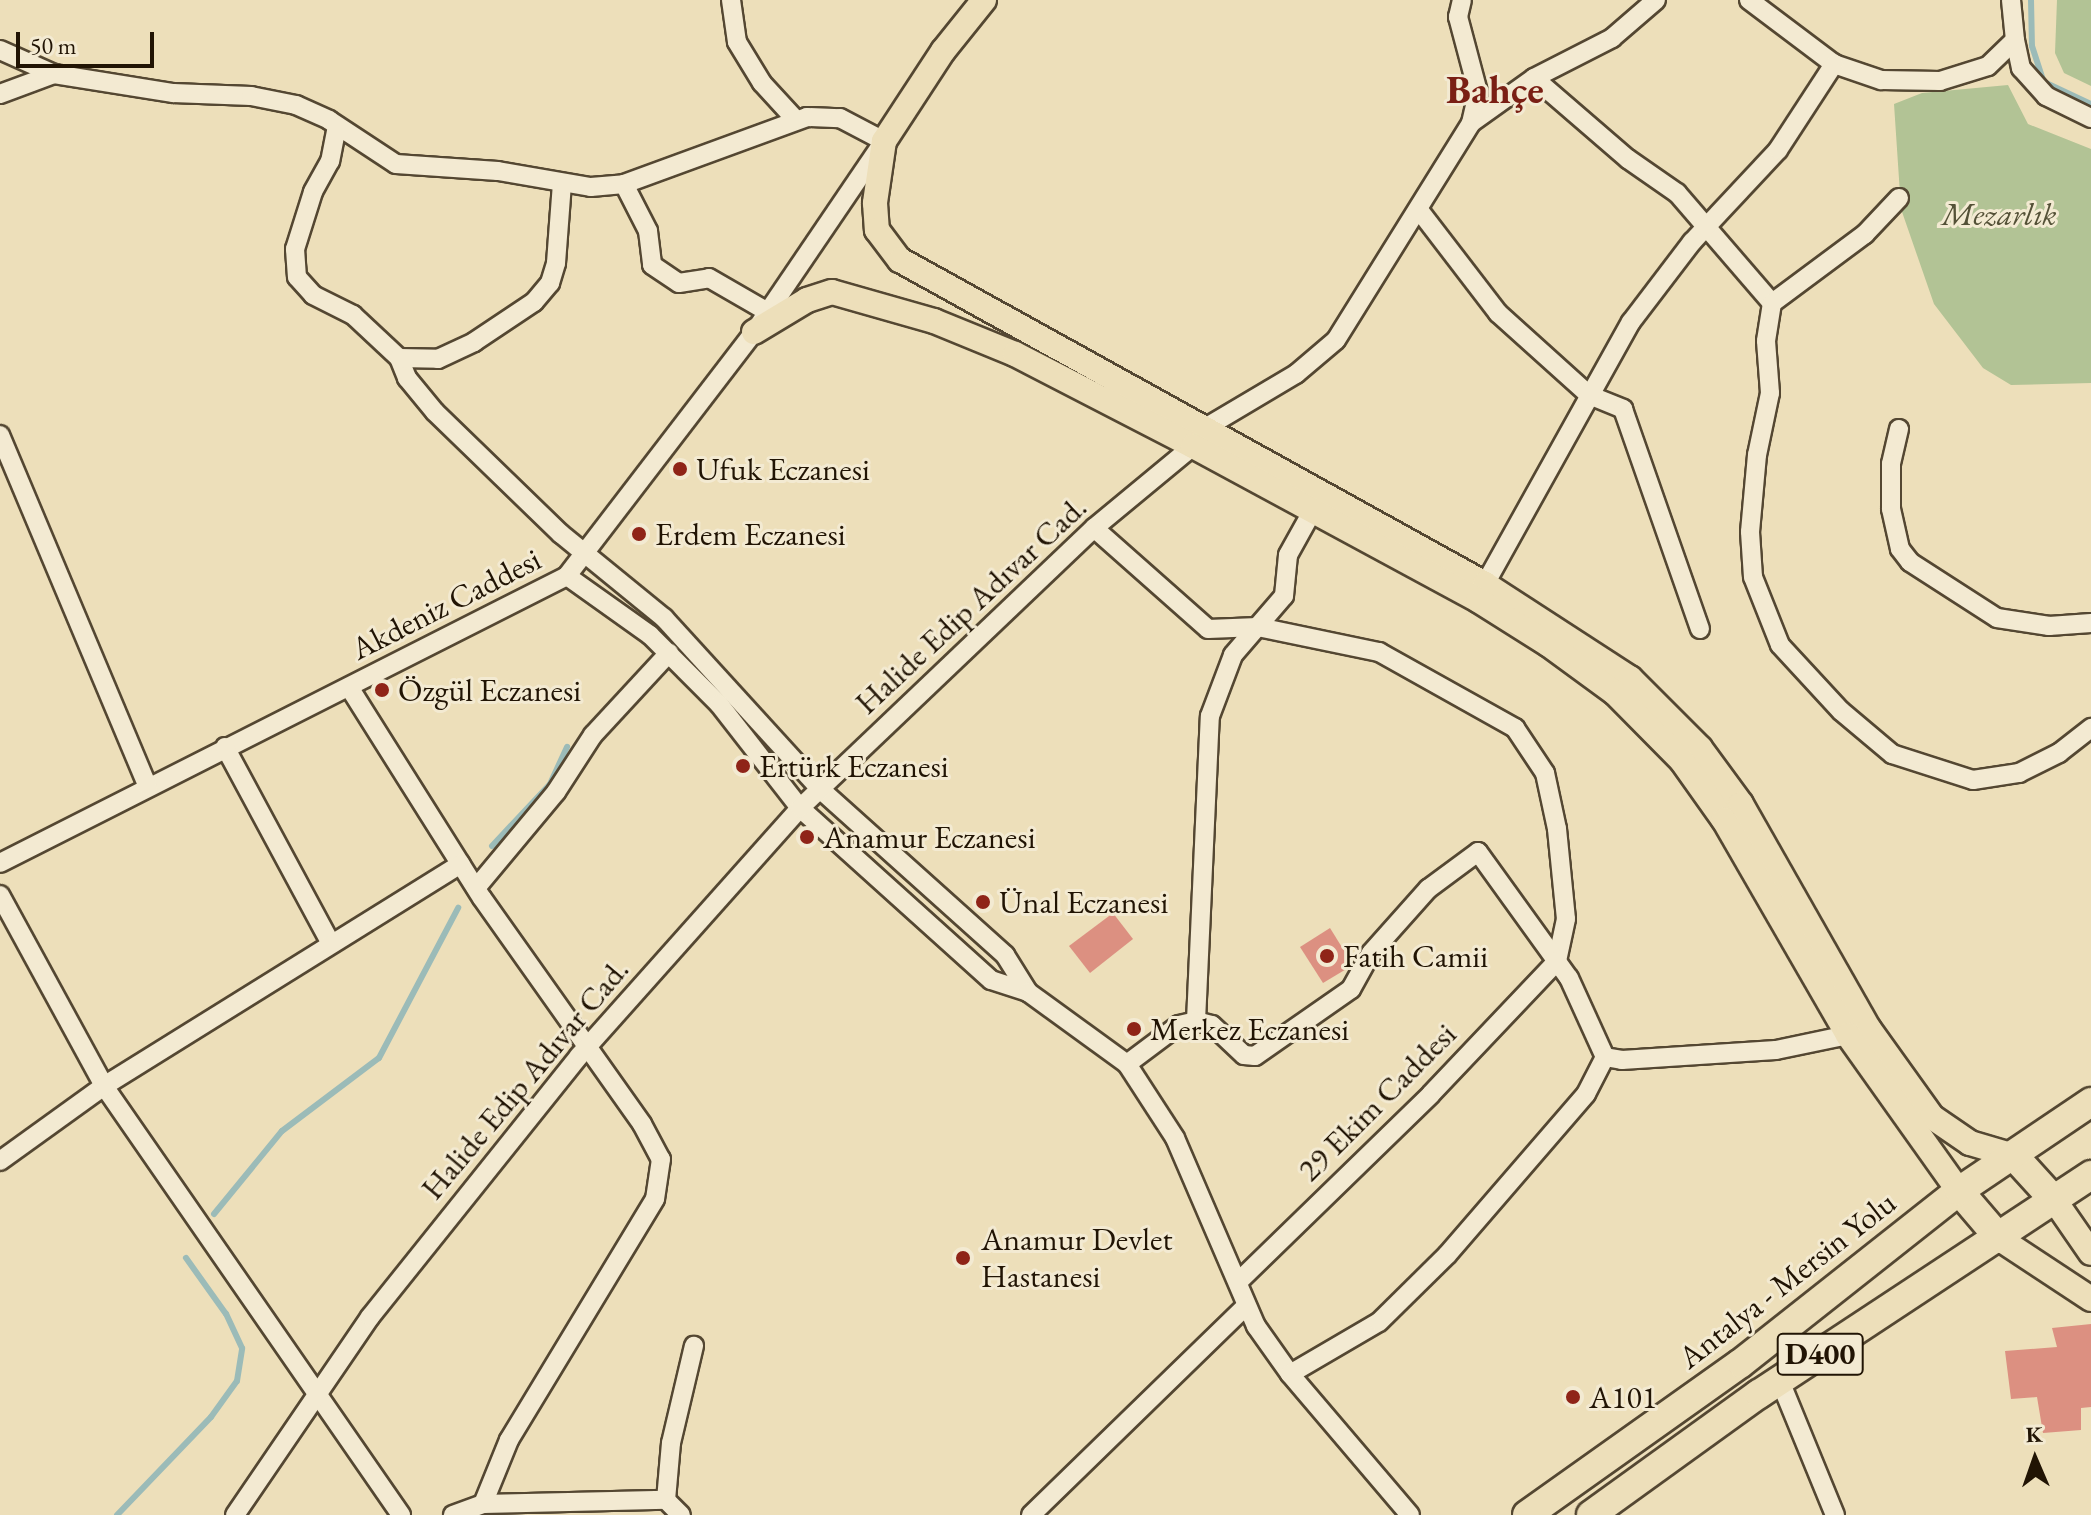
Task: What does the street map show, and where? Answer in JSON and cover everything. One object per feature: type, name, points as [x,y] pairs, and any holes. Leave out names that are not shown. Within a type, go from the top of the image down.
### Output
[{"type":"highway","name":"Antalya - Mersin Yolu","points":[[1527,1515],[1741,1363],[1959,1191],[2091,1102]]},
{"type":"highway","points":[[2014,1156],[2055,1201]]},
{"type":"highway","name":"D400","points":[[1591,1515],[1780,1381],[2000,1239],[2091,1175]]},
{"type":"highway","points":[[1959,1191],[2000,1239]]},
{"type":"main road","points":[[984,0],[943,51],[884,141],[875,203],[877,230],[900,260],[1199,437],[1313,510],[1478,600],[1593,677],[1650,725],[1724,820],[1848,1035],[1959,1191]]},
{"type":"main road","points":[[761,322],[832,292],[858,298],[1015,354],[1199,437],[1485,584],[1630,678],[1663,707],[1741,804],[1869,1029],[1932,1117],[1970,1143],[2014,1156]]},
{"type":"main road","points":[[2055,1201],[2091,1253]]},
{"type":"main road","points":[[2000,1239],[2091,1299]]},
{"type":"street","points":[[731,0],[737,42],[762,83],[796,120]]},
{"type":"street","name":"Halide Edip Adıvar Cad.","points":[[235,1515],[315,1393],[370,1317],[587,1047],[800,808],[1094,528],[1199,437],[1296,374],[1336,340],[1471,123],[1478,92],[1458,17],[1462,0]]},
{"type":"street","points":[[1471,123],[1534,78],[1612,38],[1656,0]]},
{"type":"street","points":[[1749,0],[1834,64],[1881,80],[1940,81],[1988,66],[2015,40]]},
{"type":"street","points":[[2011,0],[2021,68],[2046,96],[2091,118]]},
{"type":"street","points":[[0,50],[54,74],[173,93],[251,96],[296,105],[337,126],[396,164],[498,171],[562,184],[624,184],[796,120],[840,118],[884,141]]},
{"type":"street","points":[[1485,584],[1631,322],[1708,227],[1778,150],[1834,64]]},
{"type":"street","points":[[0,94],[54,74]]},
{"type":"street","points":[[1534,78],[1628,159],[1677,193],[1772,303]]},
{"type":"street","points":[[337,126],[330,161],[313,192],[295,249],[297,277],[313,295],[353,315],[399,358],[407,378],[435,412],[586,552],[664,618],[820,789],[1005,955],[1028,992]]},
{"type":"street","name":"Akdeniz Caddesi","points":[[0,863],[567,576],[761,322],[884,141]]},
{"type":"street","points":[[399,358],[438,359],[474,342],[534,302],[550,283],[556,263],[562,184]]},
{"type":"street","points":[[624,184],[648,231],[652,265],[679,283],[709,278],[761,322]]},
{"type":"street","points":[[1899,198],[1865,234],[1772,303],[1766,341],[1770,393],[1757,455],[1750,532],[1753,577],[1780,645],[1841,711],[1892,754],[1973,780],[2019,773],[2059,753],[2091,728]]},
{"type":"street","points":[[1419,210],[1498,313],[1589,395],[1623,409],[1700,629]]},
{"type":"street","points":[[1899,429],[1891,464],[1891,509],[1900,549],[1910,562],[1997,618],[2049,626],[2091,623]]},
{"type":"street","points":[[0,435],[5,464],[148,787]]},
{"type":"street","points":[[1196,1021],[1210,716],[1233,655],[1284,596],[1288,555],[1313,510]]},
{"type":"street","points":[[1094,528],[1208,629],[1258,627],[1379,652],[1515,728],[1545,773],[1557,829],[1566,919],[1557,961]]},
{"type":"street","points":[[567,576],[669,653],[719,704],[800,808],[991,980],[1028,992],[1127,1064],[1175,1138],[1246,1306],[1290,1374],[1410,1515]]},
{"type":"street","points":[[476,888],[556,792],[593,735],[669,653]]},
{"type":"street","points":[[349,687],[476,888],[642,1124],[661,1159],[662,1179],[655,1199],[509,1440],[483,1504]]},
{"type":"street","points":[[225,747],[330,942]]},
{"type":"street","points":[[1127,1064],[1179,1025],[1196,1021],[1212,1025],[1244,1055],[1255,1056],[1351,989],[1371,953],[1428,889],[1478,852],[1557,961],[1605,1057]]},
{"type":"street","points":[[0,1161],[104,1086],[330,942],[461,864]]},
{"type":"street","points":[[0,895],[104,1086],[401,1515]]},
{"type":"street","name":"29 Ekim Caddesi","points":[[1238,1282],[1431,1094],[1557,961]]},
{"type":"street","points":[[1605,1057],[1776,1050],[1848,1035]]},
{"type":"street","points":[[1290,1374],[1379,1322],[1447,1255],[1586,1094],[1605,1057]]},
{"type":"street","points":[[1031,1515],[1246,1306]]},
{"type":"street","points":[[666,1500],[671,1443],[694,1346]]},
{"type":"street","points":[[1780,1381],[1835,1515]]},
{"type":"street","points":[[453,1515],[483,1504],[666,1500],[681,1515]]},
{"type":"green space","points":[[2057,0],[2091,0],[2091,86],[2064,73],[2055,53]]},
{"type":"green space","name":"Mezarlık","points":[[2008,85],[2028,124],[2091,149],[2091,383],[2011,385],[1983,368],[1934,304],[1901,209],[1894,104],[1922,93]]},
{"type":"building","points":[[1113,913],[1133,939],[1090,973],[1069,946]]},
{"type":"building","name":"Fatih Camii","points":[[1330,928],[1353,965],[1323,983],[1300,947]]},
{"type":"building","points":[[2091,1324],[2091,1407],[2081,1408],[2081,1430],[2043,1433],[2037,1397],[2011,1399],[2005,1351],[2057,1347],[2052,1328]]},
{"type":"waterway","points":[[2031,0],[2032,46],[2044,82],[2091,104]]},
{"type":"waterway","points":[[492,846],[550,784],[567,747]]},
{"type":"waterway","points":[[214,1214],[282,1131],[379,1058],[458,908]]},
{"type":"waterway","points":[[117,1515],[211,1417],[237,1381],[242,1348],[226,1314],[186,1258]]},
{"type":"place","name":"Ufuk Eczanesi","points":[[680,469]]},
{"type":"place","name":"Erdem Eczanesi","points":[[639,534]]},
{"type":"place","name":"Özgül Eczanesi","points":[[382,690]]},
{"type":"place","name":"Ertürk Eczanesi","points":[[743,766]]},
{"type":"place","name":"Anamur Eczanesi","points":[[807,837]]},
{"type":"place","name":"Ünal Eczanesi","points":[[983,902]]},
{"type":"place","name":"Fatih Camii","points":[[1327,956]]},
{"type":"place","name":"Merkez Eczanesi","points":[[1134,1029]]},
{"type":"place","name":"Anamur Devlet Hastanesi","points":[[963,1258]]},
{"type":"place","name":"A101","points":[[1573,1397]]},
{"type":"district","name":"Bahçe","points":[[1495,89]]}]
